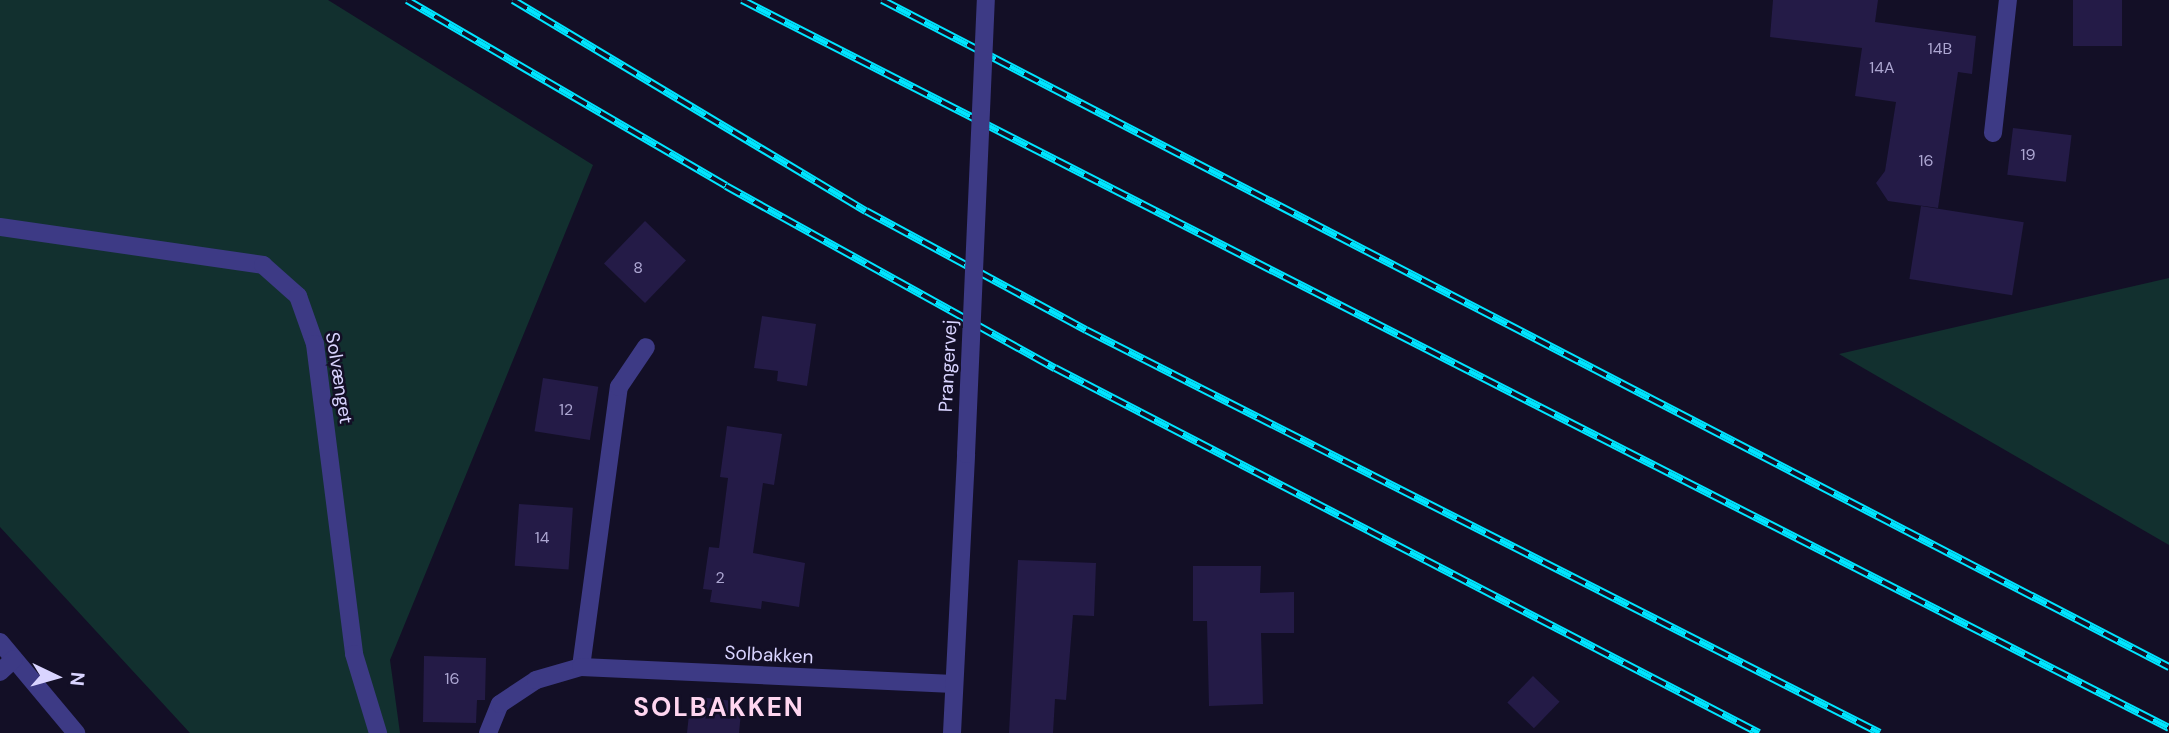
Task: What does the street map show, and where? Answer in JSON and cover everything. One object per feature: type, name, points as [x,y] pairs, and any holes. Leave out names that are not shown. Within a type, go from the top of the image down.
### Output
[{"type":"street","name":"Prangervej","points":[[952,733],[986,0]]},
{"type":"street","points":[[1993,133],[2008,0]]},
{"type":"street","name":"Solvænget","points":[[0,227],[263,265],[298,296],[315,344],[354,654],[378,733]]},
{"type":"street","points":[[581,667],[619,387],[646,347]]},
{"type":"street","points":[[0,642],[76,733]]},
{"type":"street","points":[[0,672],[14,659]]},
{"type":"street","name":"Solbakken","points":[[488,733],[500,704],[536,680],[581,667],[954,684]]},
{"type":"green space","points":[[0,0],[328,0],[593,165],[390,660],[400,733],[190,733],[0,527]]},
{"type":"green space","points":[[2169,278],[2169,545],[1839,354]]},
{"type":"building","points":[[1773,0],[1878,0],[1875,22],[1976,36],[1972,74],[1958,72],[1938,208],[1888,201],[1876,183],[1885,171],[1896,102],[1855,96],[1862,48],[1770,37]]},
{"type":"building","points":[[2073,0],[2122,0],[2122,46],[2073,46]]},
{"type":"building","points":[[2013,128],[2072,135],[2066,182],[2007,175]]},
{"type":"building","points":[[1921,206],[2024,222],[2012,295],[1909,279]]},
{"type":"building","points":[[645,221],[686,261],[645,303],[604,263]]},
{"type":"building","points":[[762,316],[816,324],[807,386],[777,381],[778,371],[754,368]]},
{"type":"building","points":[[543,378],[598,387],[590,440],[535,431]]},
{"type":"building","points":[[727,426],[782,434],[774,485],[763,483],[753,553],[805,563],[799,607],[762,601],[761,609],[710,602],[712,590],[703,589],[709,547],[719,548],[728,478],[720,477]]},
{"type":"building","points":[[519,504],[573,508],[569,570],[515,566]]},
{"type":"building","points":[[1018,560],[1096,563],[1094,616],[1073,615],[1066,700],[1055,699],[1053,733],[1009,733]]},
{"type":"building","points":[[1193,566],[1261,566],[1260,593],[1294,592],[1294,633],[1261,633],[1263,704],[1209,706],[1207,621],[1193,621]]},
{"type":"building","points":[[424,656],[486,658],[485,700],[477,700],[476,723],[423,722]]},
{"type":"building","points":[[1533,676],[1560,702],[1534,728],[1507,703]]},
{"type":"building","points":[[691,696],[742,702],[739,733],[687,733]]},
{"type":"railway","points":[[407,0],[726,186],[1055,368],[1759,733]]},
{"type":"railway","points":[[513,0],[866,211],[1086,330],[1880,733]]},
{"type":"railway","points":[[742,0],[2169,728]]},
{"type":"railway","points":[[882,0],[2169,667]]},
{"type":"district","name":"SOLBAKKEN","points":[[719,708]]}]
